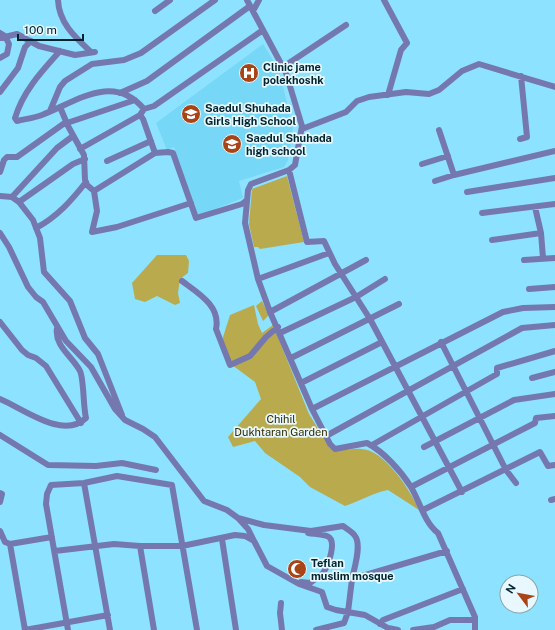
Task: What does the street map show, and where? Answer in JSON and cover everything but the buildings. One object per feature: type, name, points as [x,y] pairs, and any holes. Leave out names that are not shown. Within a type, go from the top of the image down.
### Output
[{"type":"street","points":[[2,36],[20,35],[30,42],[75,54],[93,52],[74,36],[65,24],[58,11],[58,0]]},
{"type":"street","points":[[155,11],[170,0]]},
{"type":"street","points":[[50,111],[60,87],[65,81],[92,64],[124,60],[140,53],[215,0]]},
{"type":"street","points":[[120,93],[147,81],[250,5],[259,0]]},
{"type":"street","points":[[384,0],[407,43],[401,50],[388,95]]},
{"type":"street","points":[[250,5],[283,67],[302,129],[295,165],[289,170],[251,184],[248,190],[245,223],[258,279],[270,312],[312,409],[326,436],[335,448],[362,442],[372,445],[389,461],[411,487],[431,527],[438,533],[447,551],[475,617],[475,630]]},
{"type":"street","points":[[283,67],[346,25]]},
{"type":"street","points":[[80,149],[140,115],[144,109],[154,106],[184,87],[263,30]]},
{"type":"street","points":[[0,58],[7,54],[8,44],[2,36]]},
{"type":"street","points":[[0,92],[18,68],[25,47],[30,42]]},
{"type":"street","points":[[60,51],[34,80],[18,108],[15,118],[17,121],[50,111],[94,92],[120,93],[135,100],[144,109]]},
{"type":"street","points":[[302,129],[346,112],[357,101],[406,92],[429,94],[439,90],[462,71],[479,64],[555,87]]},
{"type":"street","points":[[520,139],[528,137],[521,76]]},
{"type":"street","points":[[0,172],[4,160],[7,157],[20,156],[66,122],[135,100]]},
{"type":"street","points":[[60,107],[85,159],[86,182],[94,192],[97,210],[92,232],[117,227],[191,203]]},
{"type":"street","points":[[140,115],[143,119],[155,153]]},
{"type":"street","points":[[440,130],[454,175]]},
{"type":"street","points":[[12,197],[58,148],[73,136]]},
{"type":"street","points":[[107,161],[151,141]]},
{"type":"street","points":[[435,182],[454,175],[555,151]]},
{"type":"street","points":[[94,192],[155,153],[168,152],[173,153],[196,218],[242,204],[247,200]]},
{"type":"street","points":[[422,164],[448,156]]},
{"type":"street","points":[[20,202],[73,164],[85,159]]},
{"type":"street","points":[[289,170],[307,242],[324,241],[341,274],[370,319],[462,492]]},
{"type":"street","points":[[467,192],[555,178]]},
{"type":"street","points":[[36,228],[48,222],[65,206],[86,182]]},
{"type":"street","points":[[0,196],[12,197],[20,202],[33,220],[40,238],[44,272],[70,302],[85,338],[98,354],[106,378],[122,416]]},
{"type":"street","points":[[482,213],[555,204]]},
{"type":"street","points":[[535,207],[542,233],[543,258]]},
{"type":"street","points":[[0,233],[9,247],[28,287],[42,302],[66,341],[91,367],[115,409],[125,420],[155,437],[204,501],[227,510],[238,518],[248,529],[267,566],[300,584],[322,592],[327,607],[365,615],[388,628],[398,630]]},
{"type":"street","points":[[492,240],[542,233]]},
{"type":"street","points":[[258,279],[329,253]]},
{"type":"street","points":[[524,260],[555,258]]},
{"type":"street","points":[[270,312],[366,260]]},
{"type":"street","points":[[182,281],[207,300],[214,311],[217,324],[216,329],[230,365],[250,356],[266,337],[356,297],[385,279]]},
{"type":"street","points":[[529,289],[555,286]]},
{"type":"street","points":[[291,358],[399,304]]},
{"type":"street","points":[[312,409],[441,342],[503,312],[523,308],[555,307]]},
{"type":"street","points":[[0,322],[22,350],[46,366],[81,423]]},
{"type":"street","points":[[326,436],[522,328],[555,325]]},
{"type":"street","points":[[0,399],[43,420],[65,426],[81,423],[86,418],[81,372],[63,348],[56,335],[57,328]]},
{"type":"street","points":[[301,383],[382,342]]},
{"type":"street","points":[[441,342],[506,470],[516,483]]},
{"type":"street","points":[[372,445],[497,374],[497,368],[555,351]]},
{"type":"street","points":[[532,378],[555,372]]},
{"type":"street","points":[[424,448],[514,400],[555,394]]},
{"type":"street","points":[[411,487],[535,423],[536,418],[555,416]]},
{"type":"street","points":[[0,434],[48,465],[96,466],[122,462],[156,470]]},
{"type":"street","points":[[423,510],[540,452],[548,466],[555,465]]},
{"type":"street","points":[[68,630],[46,504],[47,494],[51,485],[84,483],[117,476],[172,485],[197,630]]},
{"type":"street","points":[[84,483],[110,630]]},
{"type":"street","points":[[0,493],[2,494],[0,502]]},
{"type":"street","points":[[238,518],[264,525],[327,536],[331,540],[332,549],[328,563],[322,574],[310,583],[301,581],[300,584]]},
{"type":"street","points":[[293,530],[310,531],[343,526],[358,540],[356,564],[352,579],[348,612],[344,623],[348,630]]},
{"type":"street","points":[[0,531],[5,542],[10,544],[52,537]]},
{"type":"street","points":[[55,551],[95,545],[114,544],[140,546],[182,546],[235,535],[245,536],[254,541]]},
{"type":"street","points":[[222,538],[236,630]]},
{"type":"street","points":[[10,544],[25,630],[108,615]]},
{"type":"street","points":[[140,546],[154,630]]},
{"type":"street","points":[[352,579],[447,551]]},
{"type":"street","points":[[380,624],[383,620],[464,589]]},
{"type":"street","points":[[281,603],[280,613],[282,630]]},
{"type":"street","points":[[413,630],[434,627],[450,620],[475,620]]},
{"type":"street","points":[[316,630],[323,630],[344,623]]},
{"type":"shaded area","name":"Saedul Shuhada high school","points":[[263,44],[279,70],[293,128],[288,160],[284,167],[239,181],[243,198],[197,216],[174,147],[167,150],[156,123]]},
{"type":"green space","points":[[287,176],[304,242],[260,249],[258,247],[254,247],[249,224],[252,189]]},
{"type":"green space","points":[[157,255],[186,255],[189,261],[188,273],[180,279],[178,293],[180,303],[175,305],[157,296],[145,302],[135,299],[132,283]]},
{"type":"green space","points":[[262,301],[269,315],[263,321],[256,306]]},
{"type":"green space","name":"Chihil Dukhtaran Garden","points":[[254,305],[258,324],[262,333],[273,325],[309,414],[330,448],[341,450],[361,449],[370,451],[379,456],[396,472],[410,492],[419,510],[388,490],[345,506],[310,487],[300,477],[265,453],[255,441],[233,447],[228,437],[261,399],[255,382],[232,365],[223,345],[223,337],[230,315]]},
{"type":"place","name":"Clinic jame polekhoshk","points":[[249,73]]},
{"type":"place","name":"Saedul Shuhada Girls High School","points":[[191,114]]},
{"type":"place","name":"Saedul Shuhada high school","points":[[232,144]]},
{"type":"place","name":"Teflan muslim mosque","points":[[297,569]]}]
